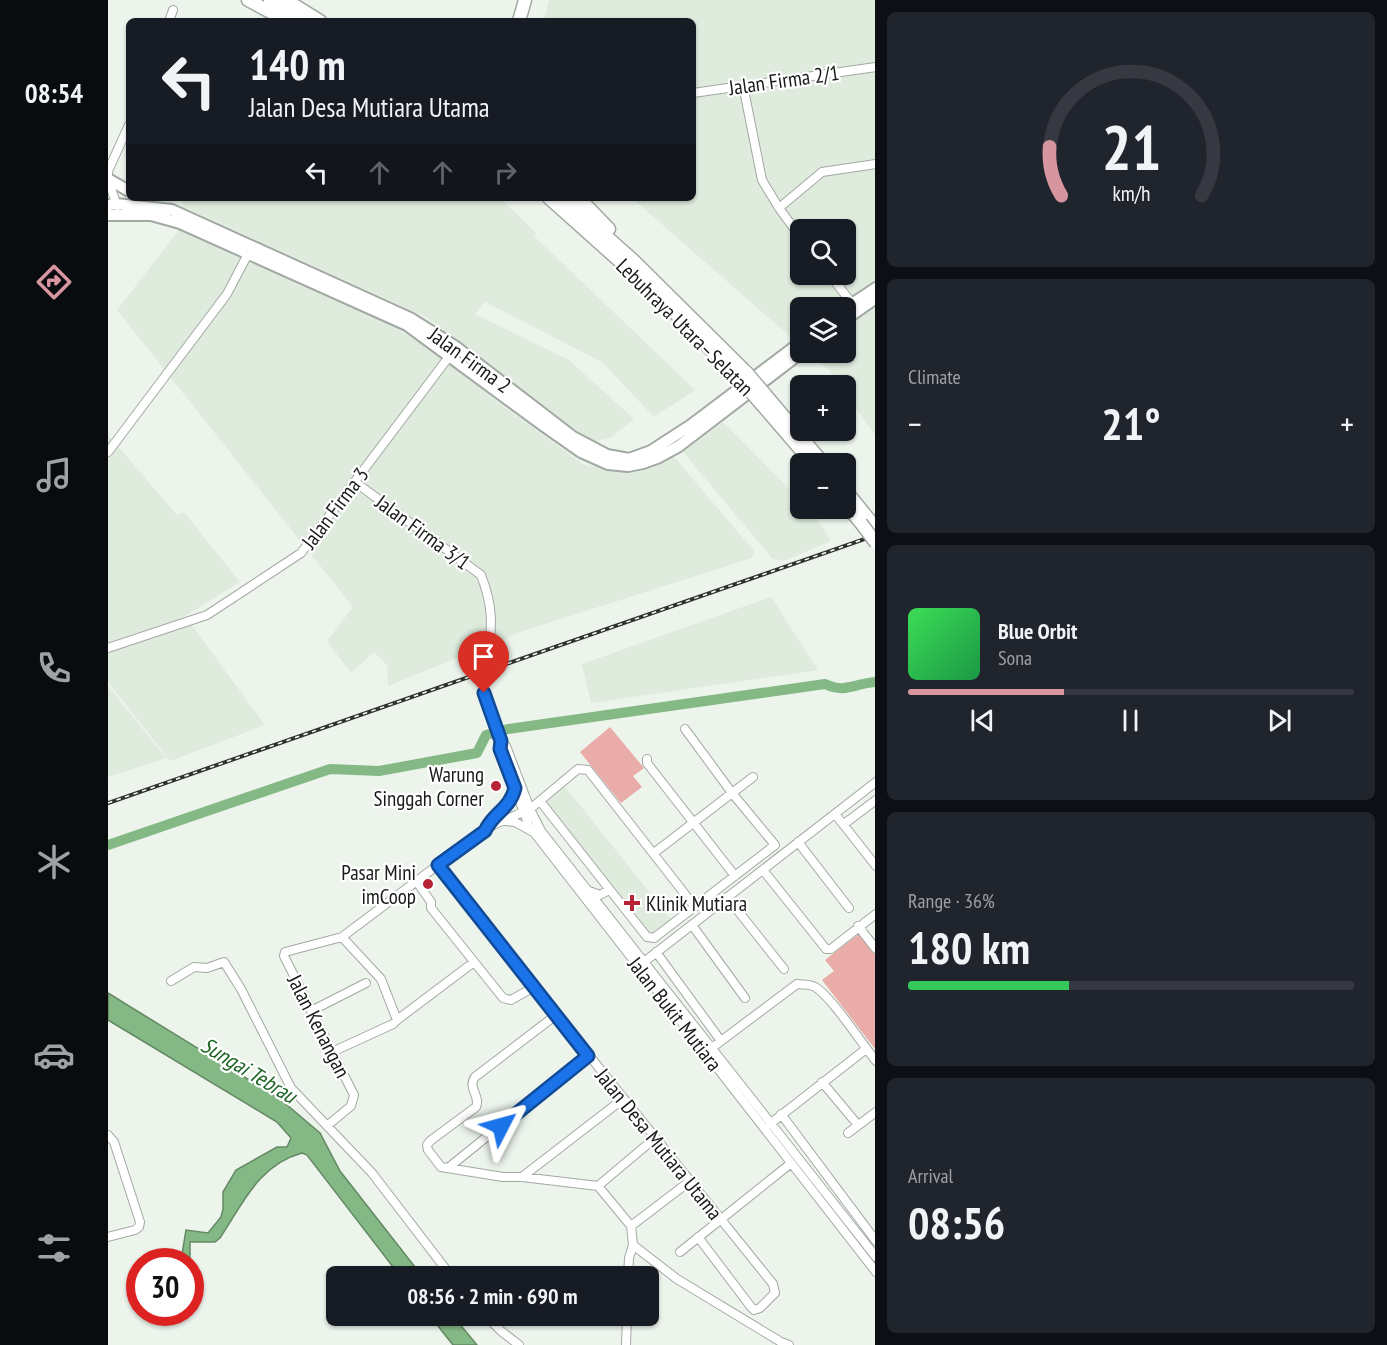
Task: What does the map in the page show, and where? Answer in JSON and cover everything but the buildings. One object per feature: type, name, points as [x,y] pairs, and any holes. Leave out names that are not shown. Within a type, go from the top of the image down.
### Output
[{"type":"highway","points":[[248,0],[281,18]]},
{"type":"highway","points":[[270,0],[299,18]]},
{"type":"highway","points":[[286,0],[315,18]]},
{"type":"highway","points":[[520,18],[525,0]]},
{"type":"highway","name":"Lebuhraya Utara–Selatan","points":[[552,201],[744,376]]},
{"type":"highway","name":"Lebuhraya Utara–Selatan","points":[[566,201],[677,303],[814,453]]},
{"type":"highway","points":[[582,201],[672,290],[677,303]]},
{"type":"highway","name":"Lebuhraya Utara–Selatan","points":[[761,396],[805,453]]},
{"type":"highway","points":[[856,505],[869,524],[875,540]]},
{"type":"highway","points":[[856,513],[869,524]]},
{"type":"main road","points":[[108,179],[126,188]]},
{"type":"main road","points":[[152,201],[172,210]]},
{"type":"main road","name":"Jalan Firma 2","points":[[113,209],[172,210],[250,250]]},
{"type":"main road","name":"Jalan Firma 2","points":[[113,209],[151,215],[180,223],[411,318],[581,452],[608,465],[628,466],[657,458],[679,446],[790,361]]},
{"type":"main road","points":[[856,304],[875,289]]},
{"type":"main road","points":[[856,306],[875,298]]},
{"type":"main road","name":"Jalan Firma 2","points":[[452,351],[573,437],[606,455],[629,459],[651,452],[790,350]]},
{"type":"street","points":[[170,18],[173,10]]},
{"type":"street","name":"Jalan Firma 2/1","points":[[696,93],[875,67]]},
{"type":"street","points":[[743,85],[762,180],[790,223]]},
{"type":"street","points":[[113,209],[108,179],[110,165],[126,131]]},
{"type":"street","points":[[779,208],[822,172],[875,164]]},
{"type":"street","points":[[108,452],[227,294],[250,250]]},
{"type":"street","name":"Jalan Firma 3","points":[[108,648],[207,615],[301,553],[452,351]]},
{"type":"street","name":"Jalan Firma 3/1","points":[[355,482],[481,575],[486,588],[492,629],[487,658]]},
{"type":"street","points":[[484,681],[484,693],[493,721],[501,741],[506,746],[527,811]]},
{"type":"street","points":[[540,801],[606,892],[651,939],[775,845],[732,793],[686,729]]},
{"type":"street","name":"Jalan Bukit Mutiara","points":[[501,741],[500,749],[515,788],[527,811],[644,962],[790,1164],[875,1271]]},
{"type":"street","points":[[647,759],[647,763],[735,876]]},
{"type":"street","points":[[397,1020],[381,979],[342,937],[485,831],[527,811],[578,769],[588,770],[694,907]]},
{"type":"street","points":[[654,853],[753,777]]},
{"type":"street","points":[[647,979],[643,970],[644,962],[875,783]]},
{"type":"street","points":[[485,831],[489,823],[510,803],[515,788]]},
{"type":"street","points":[[844,824],[875,801]]},
{"type":"street","name":"Jalan Bukit Mutiara","points":[[527,811],[529,826],[647,979],[770,1124],[875,1256]]},
{"type":"street","points":[[835,814],[874,862]]},
{"type":"street","points":[[502,821],[515,822],[534,833]]},
{"type":"street","points":[[798,842],[849,908]]},
{"type":"street","name":"Jalan Desa Mutiara Utama","points":[[438,865],[555,1015],[775,1287],[775,1293],[760,1308],[754,1310],[698,1237]]},
{"type":"street","points":[[763,870],[824,948],[828,950],[875,915]]},
{"type":"street","points":[[417,882],[431,902],[431,908],[502,998],[507,1001],[511,1000],[534,987]]},
{"type":"street","points":[[586,888],[594,894],[606,892]]},
{"type":"street","points":[[604,912],[602,903],[606,892]]},
{"type":"street","points":[[727,897],[784,969]]},
{"type":"street","points":[[692,925],[745,998]]},
{"type":"street","points":[[858,926],[875,948]]},
{"type":"street","name":"Jalan Kenangan","points":[[328,1125],[351,1106],[354,1095],[284,956],[285,952],[342,937]]},
{"type":"street","points":[[656,952],[721,1041]]},
{"type":"street","points":[[628,954],[644,962]]},
{"type":"street","points":[[171,981],[194,967],[206,968],[222,961],[225,963],[291,1088],[372,1173],[443,1266]]},
{"type":"street","points":[[332,1052],[393,1024],[474,962]]},
{"type":"street","points":[[311,1011],[366,983]]},
{"type":"street","points":[[709,1051],[796,984],[816,988],[834,1006],[875,1060]]},
{"type":"street","points":[[555,1015],[475,1077],[472,1087],[477,1098],[476,1107],[427,1145],[428,1150],[441,1167],[503,1177],[598,1186],[631,1226],[633,1245],[629,1266]]},
{"type":"street","points":[[770,1124],[866,1049]]},
{"type":"street","points":[[448,1168],[588,1056]]},
{"type":"street","points":[[822,1082],[858,1125]]},
{"type":"street","points":[[522,1177],[623,1099]]},
{"type":"street","points":[[848,1133],[875,1113]]},
{"type":"street","points":[[781,1114],[875,1240]]},
{"type":"street","points":[[598,1186],[655,1138]]},
{"type":"street","points":[[108,1237],[140,1227],[110,1140]]},
{"type":"street","points":[[790,1149],[790,1164]]},
{"type":"street","points":[[680,1252],[790,1164],[802,1164]]},
{"type":"street","points":[[631,1226],[690,1181]]},
{"type":"street","points":[[826,1209],[842,1196]]},
{"type":"street","points":[[633,1245],[676,1279],[789,1345]]},
{"type":"street","points":[[496,1326],[519,1345]]},
{"type":"street","points":[[626,1345],[627,1326]]},
{"type":"shaded area","points":[[549,0],[875,0],[875,435],[856,408],[856,375],[833,375],[820,363],[856,363],[856,297],[790,297],[790,336],[635,201],[696,201],[696,18],[545,18]]},
{"type":"shaded area","points":[[183,201],[503,201],[536,233],[534,236],[695,390],[654,417],[602,362],[485,302],[475,314],[569,360],[634,419],[611,438],[595,441],[566,424],[426,317],[182,206]]},
{"type":"shaded area","points":[[179,230],[370,312],[436,352],[499,403],[584,465],[626,470],[670,456],[675,458],[754,551],[752,558],[523,631],[388,686],[387,665],[374,652],[351,673],[327,641],[353,607],[117,310]]},
{"type":"shaded area","points":[[723,422],[790,490],[790,519],[817,519],[831,541],[783,561],[772,558],[683,452]]},
{"type":"shaded area","points":[[108,435],[177,515],[184,512],[240,582],[185,616],[265,725],[170,761],[108,682]]},
{"type":"shaded area","points":[[771,597],[818,670],[591,703],[582,664]]},
{"type":"shaded area","points":[[108,686],[166,758],[108,777]]},
{"type":"shaded area","points":[[610,727],[644,768],[633,776],[642,787],[621,803],[580,752]]},
{"type":"shaded area","points":[[563,784],[672,921],[649,940],[540,804]]},
{"type":"shaded area","points":[[860,933],[875,953],[875,1049],[822,980],[834,971],[825,960]]},
{"type":"shaded area","points":[[108,993],[280,1099],[320,1133],[340,1171],[414,1266],[392,1266],[307,1155],[302,1153],[287,1159],[263,1176],[244,1199],[220,1238],[215,1242],[190,1242],[190,1248],[183,1248],[186,1230],[208,1233],[221,1217],[223,1192],[236,1170],[277,1147],[287,1147],[291,1138],[277,1122],[108,1020]]},
{"type":"shaded area","points":[[438,1326],[461,1326],[477,1345],[453,1345]]},
{"type":"waterway","points":[[108,845],[330,769],[379,771],[477,753],[486,735],[508,729],[825,684],[845,688],[875,682]]},
{"type":"tunnel","points":[[484,681],[487,658]]},
{"type":"railway","points":[[108,803],[875,535]]},
{"type":"place","name":"Warung Singgah Corner","points":[[496,786]]},
{"type":"place","name":"Pasar Mini imCoop","points":[[428,884]]},
{"type":"place","name":"Klinik Mutiara","points":[[632,903]]},
{"type":"route","points":[[484,693],[501,741],[500,749],[515,788],[510,803],[489,823],[485,831],[438,865],[588,1056],[501,1126]]},
{"type":"water label","name":"Sungai Tebrau","points":[[249,1070]]}]
